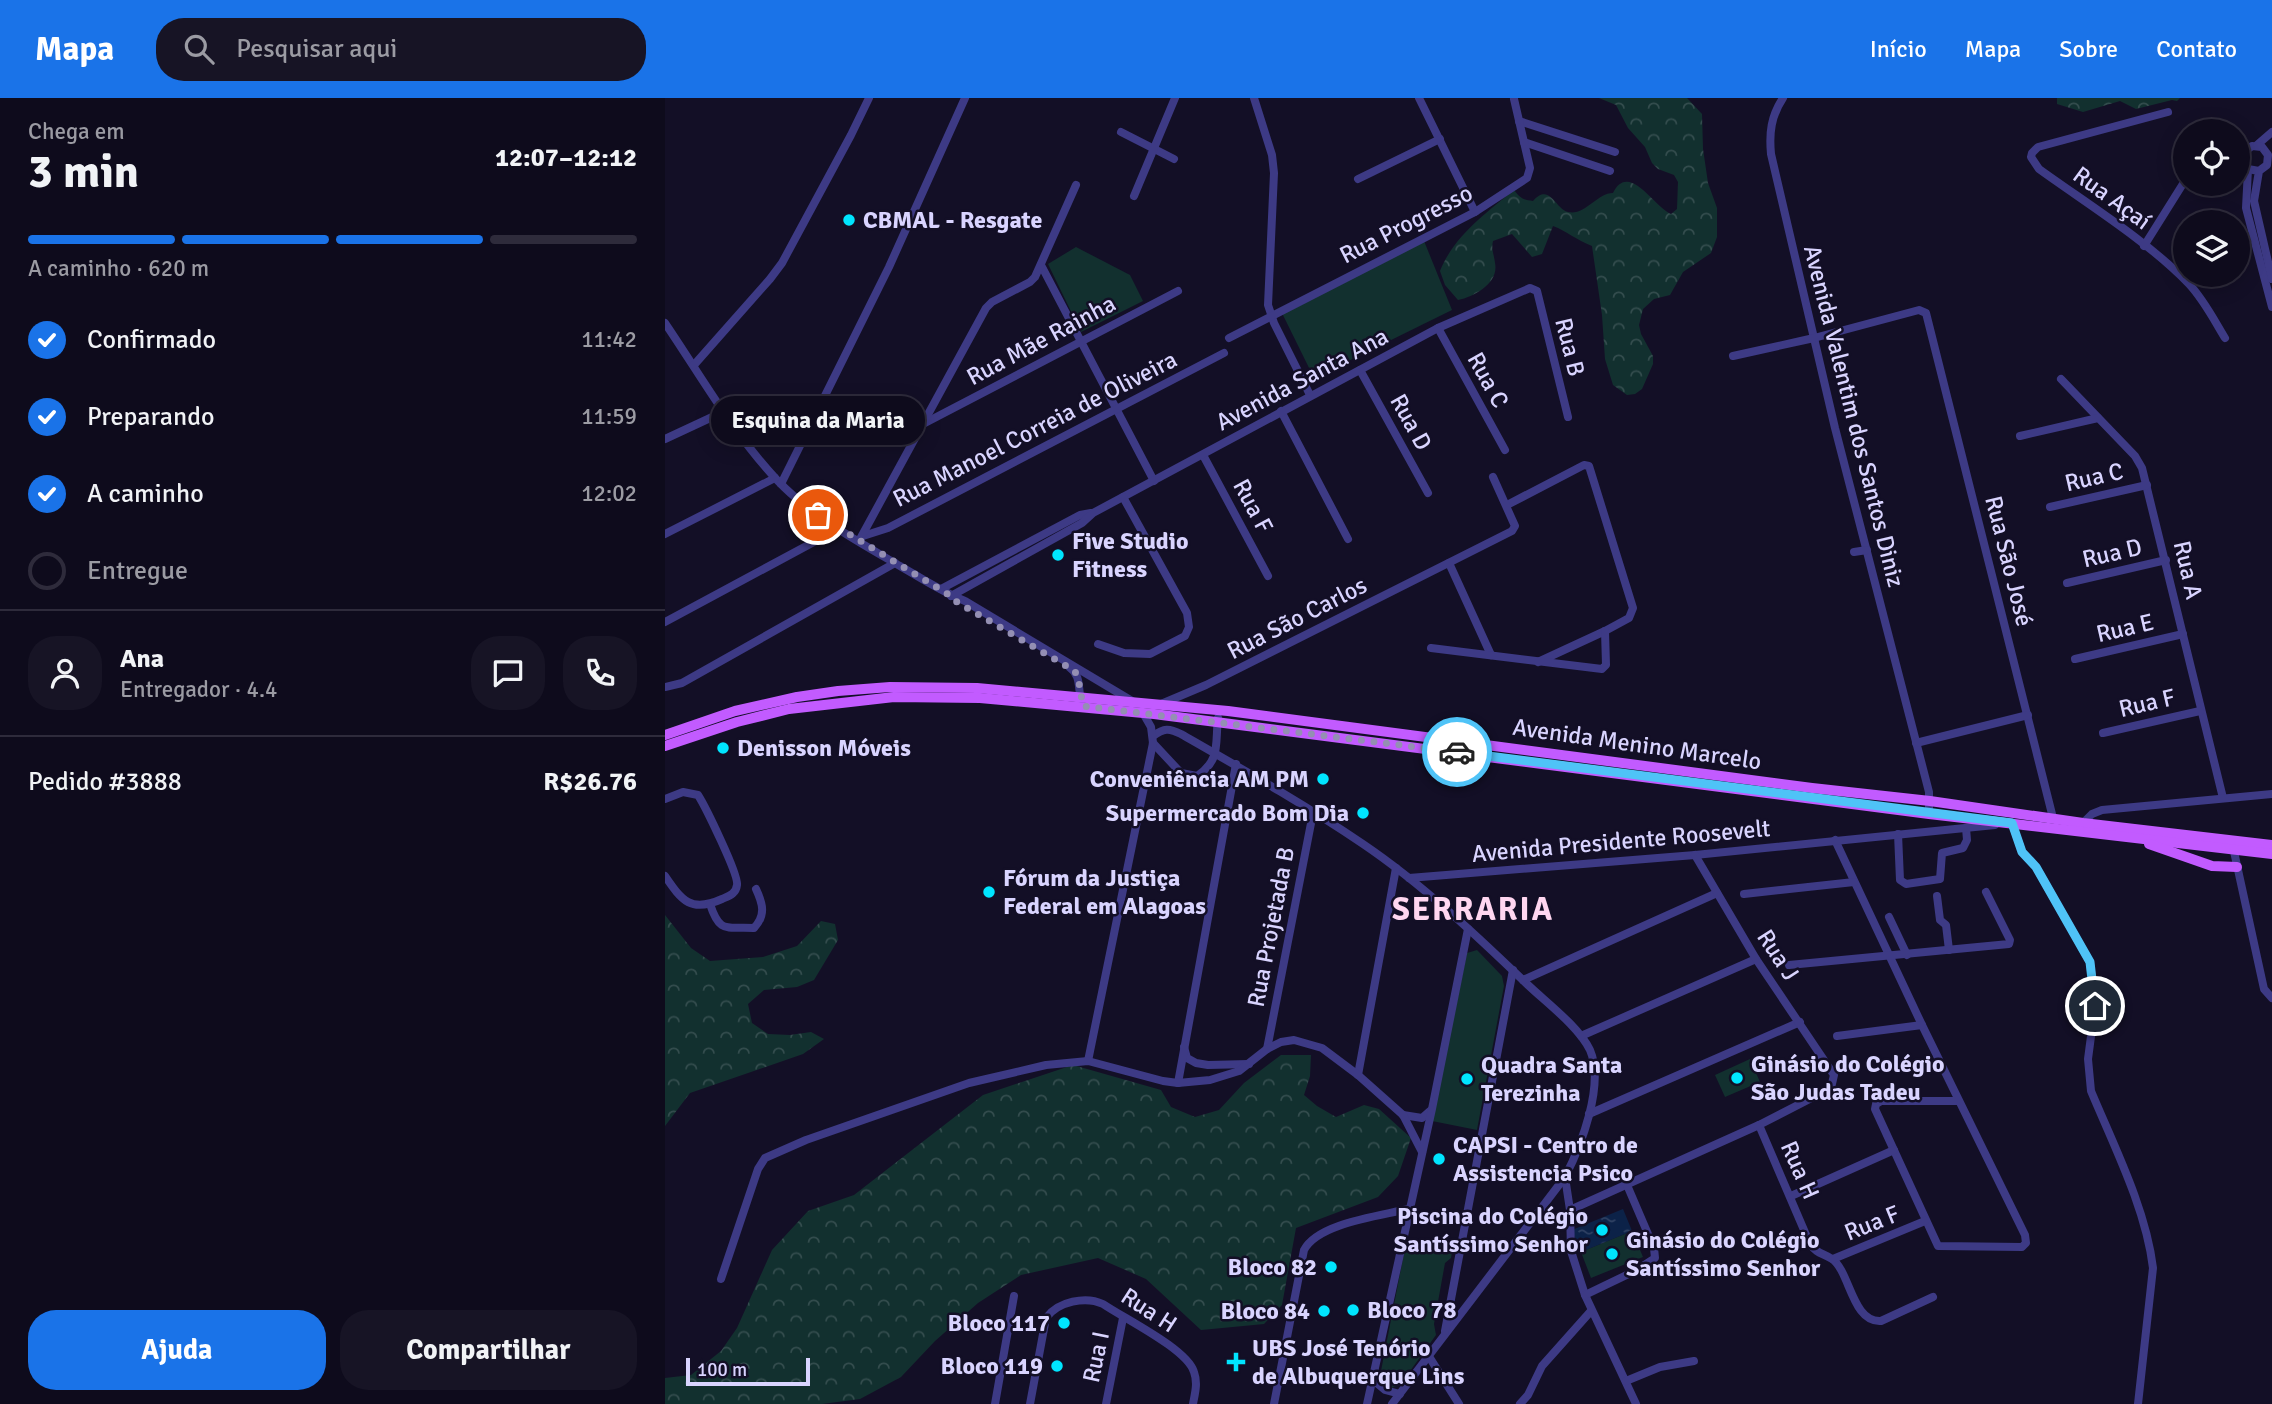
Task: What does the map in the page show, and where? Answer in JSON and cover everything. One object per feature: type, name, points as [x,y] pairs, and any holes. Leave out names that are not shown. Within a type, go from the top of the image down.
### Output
[{"type":"main road","name":"Avenida Menino Marcelo","points":[[665,735],[735,711],[797,697],[890,687],[977,688],[1081,701],[1143,713],[1929,814],[2130,837],[2233,846],[2272,845]]},
{"type":"main road","name":"Avenida Menino Marcelo","points":[[665,746],[737,722],[789,709],[838,702],[950,696],[1135,702],[1218,710],[1930,801],[2272,854]]},
{"type":"main road","points":[[2130,837],[2212,866],[2237,867]]},
{"type":"street","points":[[694,366],[770,279],[787,254],[869,98]]},
{"type":"street","points":[[665,534],[778,481],[889,267],[965,98]]},
{"type":"street","points":[[1133,196],[1175,98]]},
{"type":"street","points":[[1254,98],[1272,155],[1274,173],[1268,292],[1271,315],[1310,395]]},
{"type":"street","points":[[1419,98],[1475,212]]},
{"type":"street","name":"Avenida Valentim dos Santos Diniz","points":[[1783,98],[1770,126],[1770,154],[1835,428],[1930,801],[1929,814]]},
{"type":"street","name":"Rua Progresso","points":[[1229,338],[1475,212],[1529,175],[1530,168],[1514,99]]},
{"type":"street","name":"Rua Açaí","points":[[2168,112],[2038,147],[2031,157],[2036,166],[2144,246],[2189,284],[2225,338]]},
{"type":"street","points":[[1519,121],[1615,152]]},
{"type":"street","points":[[1121,132],[1174,159]]},
{"type":"street","points":[[2257,145],[2272,132]]},
{"type":"street","points":[[1358,179],[1440,138]]},
{"type":"street","points":[[1524,142],[1610,171]]},
{"type":"street","points":[[2250,146],[2257,145],[2270,152],[2267,165],[2259,171],[2254,201],[2269,273],[2272,307]]},
{"type":"street","points":[[2250,168],[2259,171]]},
{"type":"street","points":[[861,538],[923,424],[941,383],[989,304],[1030,282],[1041,265],[1076,186]]},
{"type":"street","points":[[2144,246],[2175,196]]},
{"type":"street","points":[[2245,196],[2246,208],[2269,273]]},
{"type":"street","points":[[1041,265],[1154,481]]},
{"type":"street","name":"Avenida Santa Ana","points":[[951,596],[1082,523],[1094,513],[1310,395],[1438,328],[1533,288]]},
{"type":"street","name":"Rua B","points":[[1533,288],[1537,291],[1568,417]]},
{"type":"street","name":"Rua Mãe Rainha","points":[[923,424],[1178,291]]},
{"type":"street","name":"Rua São José","points":[[1814,338],[1919,310],[1926,313],[2053,818]]},
{"type":"street","points":[[665,323],[723,412],[778,481],[838,529],[861,538],[895,563],[951,596],[965,601],[1135,702]]},
{"type":"street","name":"Rua C","points":[[1438,328],[1504,450]]},
{"type":"street","points":[[1733,356],[1814,338]]},
{"type":"street","name":"Rua Manoel Correia de Oliveira","points":[[861,538],[888,528],[1224,353]]},
{"type":"street","name":"Rua D","points":[[1360,370],[1427,493]]},
{"type":"street","name":"Rua A","points":[[2060,379],[2135,456],[2142,468],[2223,799]]},
{"type":"street","points":[[1281,411],[1348,539]]},
{"type":"street","points":[[665,439],[723,412]]},
{"type":"street","points":[[2020,436],[2098,418]]},
{"type":"street","points":[[1835,428],[1845,426]]},
{"type":"street","name":"Rua F","points":[[1203,455],[1268,576]]},
{"type":"street","points":[[1493,477],[1507,505],[1584,465],[1589,466],[1633,608],[1629,618],[1538,662]]},
{"type":"street","name":"Rua C","points":[[2050,507],[2147,485]]},
{"type":"street","points":[[1098,645],[1124,653],[1150,654],[1185,636],[1189,627],[1188,613],[1123,497]]},
{"type":"street","name":"Rua São Carlos","points":[[1161,704],[1210,683],[1515,529],[1507,505]]},
{"type":"street","name":"Avenida Santa Ana","points":[[941,590],[1080,515],[1094,513]]},
{"type":"street","points":[[665,622],[838,529]]},
{"type":"street","points":[[1854,552],[1867,550]]},
{"type":"street","name":"Rua D","points":[[2067,583],[2166,560]]},
{"type":"street","points":[[665,687],[682,683],[895,563]]},
{"type":"street","points":[[1449,563],[1491,654]]},
{"type":"street","points":[[951,596],[1075,671],[1081,701]]},
{"type":"street","points":[[1431,648],[1605,668],[1605,631]]},
{"type":"street","name":"Rua E","points":[[2075,659],[2183,634]]},
{"type":"street","points":[[1143,713],[1153,739],[1181,773],[1197,776],[1209,767],[1216,753],[1218,710]]},
{"type":"street","name":"Rua F","points":[[2103,733],[2200,711]]},
{"type":"street","points":[[1916,743],[2028,715]]},
{"type":"street","points":[[1088,1061],[1153,739],[1164,729],[1173,730],[1236,764],[1396,868],[1468,929],[1581,1036],[1594,1065],[1593,1090],[1580,1143],[1565,1177],[1392,1404]]},
{"type":"street","points":[[1178,1083],[1236,764]]},
{"type":"street","points":[[665,799],[688,792],[701,799],[735,873],[737,884],[734,893],[699,906],[682,898],[665,876]]},
{"type":"street","points":[[2083,823],[2092,814],[2102,810],[2272,794]]},
{"type":"street","name":"Rua Projetada B","points":[[1267,1049],[1313,813]]},
{"type":"street","points":[[2007,822],[2022,852],[2036,867],[2090,962],[2095,1006],[2088,1077],[2151,1248],[2153,1268],[2138,1404]]},
{"type":"street","name":"Avenida Presidente Roosevelt","points":[[1409,878],[1695,855],[2007,822]]},
{"type":"street","points":[[1898,834],[1900,880],[1906,884],[1940,879],[1942,853],[1963,848],[1967,840],[1966,828]]},
{"type":"street","points":[[1835,840],[2021,1228],[2026,1243],[2018,1248],[1941,1247],[1934,1241],[1875,1109],[1876,1104],[1881,1101],[1958,1101]]},
{"type":"street","points":[[2233,846],[2264,989],[2272,998]]},
{"type":"street","name":"Rua J","points":[[1695,855],[1756,959],[1834,1074],[1831,1088],[1759,1125]]},
{"type":"street","points":[[1358,1075],[1396,868]]},
{"type":"street","points":[[1744,894],[1854,882]]},
{"type":"street","points":[[710,904],[717,923],[724,928],[754,928],[761,920],[762,910],[756,889]]},
{"type":"street","points":[[1790,965],[2009,944],[2010,940],[1986,892]]},
{"type":"street","points":[[1523,980],[1717,893]]},
{"type":"street","points":[[1937,896],[1940,920],[1946,925],[1949,950]]},
{"type":"street","points":[[1889,917],[1907,955]]},
{"type":"street","points":[[1367,1404],[1432,1109],[1468,929]]},
{"type":"street","points":[[1581,1036],[1756,959]]},
{"type":"street","points":[[1444,1334],[1513,970]]},
{"type":"street","points":[[1589,1114],[1800,1022]]},
{"type":"street","points":[[1837,1035],[1922,1025]]},
{"type":"street","points":[[721,1279],[758,1169],[765,1158],[806,1140],[969,1083],[1046,1065],[1088,1061],[1132,1074],[1178,1083],[1210,1080],[1239,1071],[1267,1049],[1282,1042],[1308,1042],[1322,1048],[1358,1075],[1403,1115],[1422,1152]]},
{"type":"street","points":[[1183,1044],[1187,1058],[1196,1063],[1250,1064]]},
{"type":"street","points":[[1403,1115],[1422,1118],[1432,1109]]},
{"type":"street","points":[[1570,1210],[1759,1125]]},
{"type":"street","name":"Rua H","points":[[1759,1125],[1814,1250],[1833,1259],[1863,1314],[1872,1320],[1881,1321],[1933,1297]]},
{"type":"street","points":[[1791,1195],[1894,1150]]},
{"type":"street","points":[[1565,1177],[1570,1210],[1571,1251],[1591,1311],[1636,1404]]},
{"type":"street","points":[[1585,1294],[1635,1271],[1655,1258],[1654,1248],[1627,1185]]},
{"type":"street","points":[[1274,1404],[1304,1250],[1313,1238],[1327,1230],[1408,1209]]},
{"type":"street","name":"Rua F","points":[[1833,1259],[1925,1221]]},
{"type":"street","points":[[995,1404],[1014,1296]]},
{"type":"street","name":"Rua H","points":[[1030,1404],[1046,1318],[1055,1309],[1090,1299],[1103,1304],[1186,1358],[1195,1374],[1193,1404]]},
{"type":"street","points":[[1520,1404],[1528,1395],[1542,1366],[1591,1311]]},
{"type":"street","name":"Rua I","points":[[1105,1404],[1123,1318]]},
{"type":"street","points":[[1428,1355],[1459,1404]]},
{"type":"street","points":[[1626,1381],[1660,1367],[1694,1361]]},
{"type":"street","points":[[1373,1380],[1385,1390],[1400,1394]]},
{"type":"green space","points":[[1599,98],[1687,98],[1702,114],[1708,183],[1717,208],[1717,237],[1711,253],[1683,272],[1670,295],[1654,299],[1643,309],[1639,325],[1653,356],[1653,364],[1642,389],[1627,395],[1613,385],[1605,359],[1592,246],[1553,226],[1542,254],[1532,257],[1512,234],[1493,241],[1493,277],[1478,292],[1458,300],[1445,285],[1440,271],[1462,236],[1514,190],[1530,201],[1544,194],[1548,195],[1563,210],[1574,212],[1613,193],[1619,184],[1626,182],[1642,189],[1671,214],[1677,209],[1678,182],[1674,175],[1658,169],[1652,163],[1645,147],[1628,128],[1616,105]]},
{"type":"green space","points":[[2057,98],[2180,98],[2177,101],[2136,109],[2120,101],[2083,112],[2057,104]]},
{"type":"green space","points":[[1422,236],[1452,310],[1314,378],[1281,311]]},
{"type":"green space","points":[[1076,247],[1130,275],[1143,301],[1081,332],[1048,264]]},
{"type":"green space","points":[[665,915],[691,948],[710,961],[763,957],[797,946],[821,921],[835,924],[838,940],[814,980],[797,987],[764,990],[748,1004],[752,1023],[768,1034],[811,1032],[824,1039],[803,1054],[690,1093],[665,1126]]},
{"type":"green space","points":[[1477,950],[1502,976],[1504,986],[1477,1130],[1432,1121],[1467,953]]},
{"type":"green space","points":[[1281,1055],[1311,1055],[1310,1076],[1304,1095],[1317,1106],[1336,1117],[1364,1105],[1379,1109],[1411,1138],[1398,1176],[1378,1197],[1296,1228],[1282,1305],[1264,1324],[1201,1330],[1146,1279],[1098,1258],[1021,1275],[978,1303],[935,1341],[901,1377],[860,1399],[822,1404],[665,1404],[665,1378],[691,1375],[721,1351],[737,1328],[772,1250],[808,1211],[854,1195],[983,1095],[1073,1065],[1161,1090],[1171,1107],[1195,1117],[1219,1110],[1244,1083]]},
{"type":"green space","name":"Ginásio do Colégio São Judas Tadeu","points":[[1750,1059],[1760,1082],[1725,1097],[1715,1075]]},
{"type":"green space","name":"Ginásio do Colégio Santíssimo Senhor","points":[[1632,1231],[1643,1257],[1591,1278],[1581,1252]]},
{"type":"green space","points":[[1407,1238],[1453,1247],[1451,1258],[1445,1263],[1434,1324],[1436,1335],[1400,1385],[1391,1388],[1382,1383],[1380,1376]]},
{"type":"water","name":"Piscina do Colégio Santíssimo Senhor","points":[[1623,1209],[1632,1231],[1581,1252],[1572,1230]]},
{"type":"way so far","points":[[818,515],[957,602],[1075,671],[1083,706],[1457,752]]},
{"type":"place","name":"CBMAL - Resgate","points":[[849,220]]},
{"type":"place","name":"Esquina da Maria","points":[[818,515]]},
{"type":"place","name":"Five Studio Fitness","points":[[1058,555]]},
{"type":"place","name":"Denisson Móveis","points":[[723,748]]},
{"type":"place","name":"Conveniência AM PM","points":[[1323,779]]},
{"type":"place","name":"Supermercado Bom Dia","points":[[1363,813]]},
{"type":"place","name":"Fórum da Justiça Federal em Alagoas","points":[[989,892]]},
{"type":"place","name":"Ginásio do Colégio São Judas Tadeu","points":[[1737,1078]]},
{"type":"place","name":"Quadra Santa Terezinha","points":[[1467,1079]]},
{"type":"place","name":"CAPSI - Centro de Assistencia Psico","points":[[1439,1159]]},
{"type":"place","name":"Piscina do Colégio Santíssimo Senhor","points":[[1602,1230]]},
{"type":"place","name":"Ginásio do Colégio Santíssimo Senhor","points":[[1612,1254]]},
{"type":"place","name":"Bloco 82","points":[[1331,1267]]},
{"type":"place","name":"Bloco 78","points":[[1353,1310]]},
{"type":"place","name":"Bloco 84","points":[[1324,1311]]},
{"type":"place","name":"Bloco 117","points":[[1064,1323]]},
{"type":"place","name":"UBS José Tenório de Albuquerque Lins","points":[[1236,1362]]},
{"type":"place","name":"Bloco 119","points":[[1057,1366]]},
{"type":"district","name":"SERRARIA","points":[[1473,909]]},
{"type":"route","points":[[1457,752],[2012,823],[2022,852],[2036,867],[2090,962],[2095,1006]]}]
